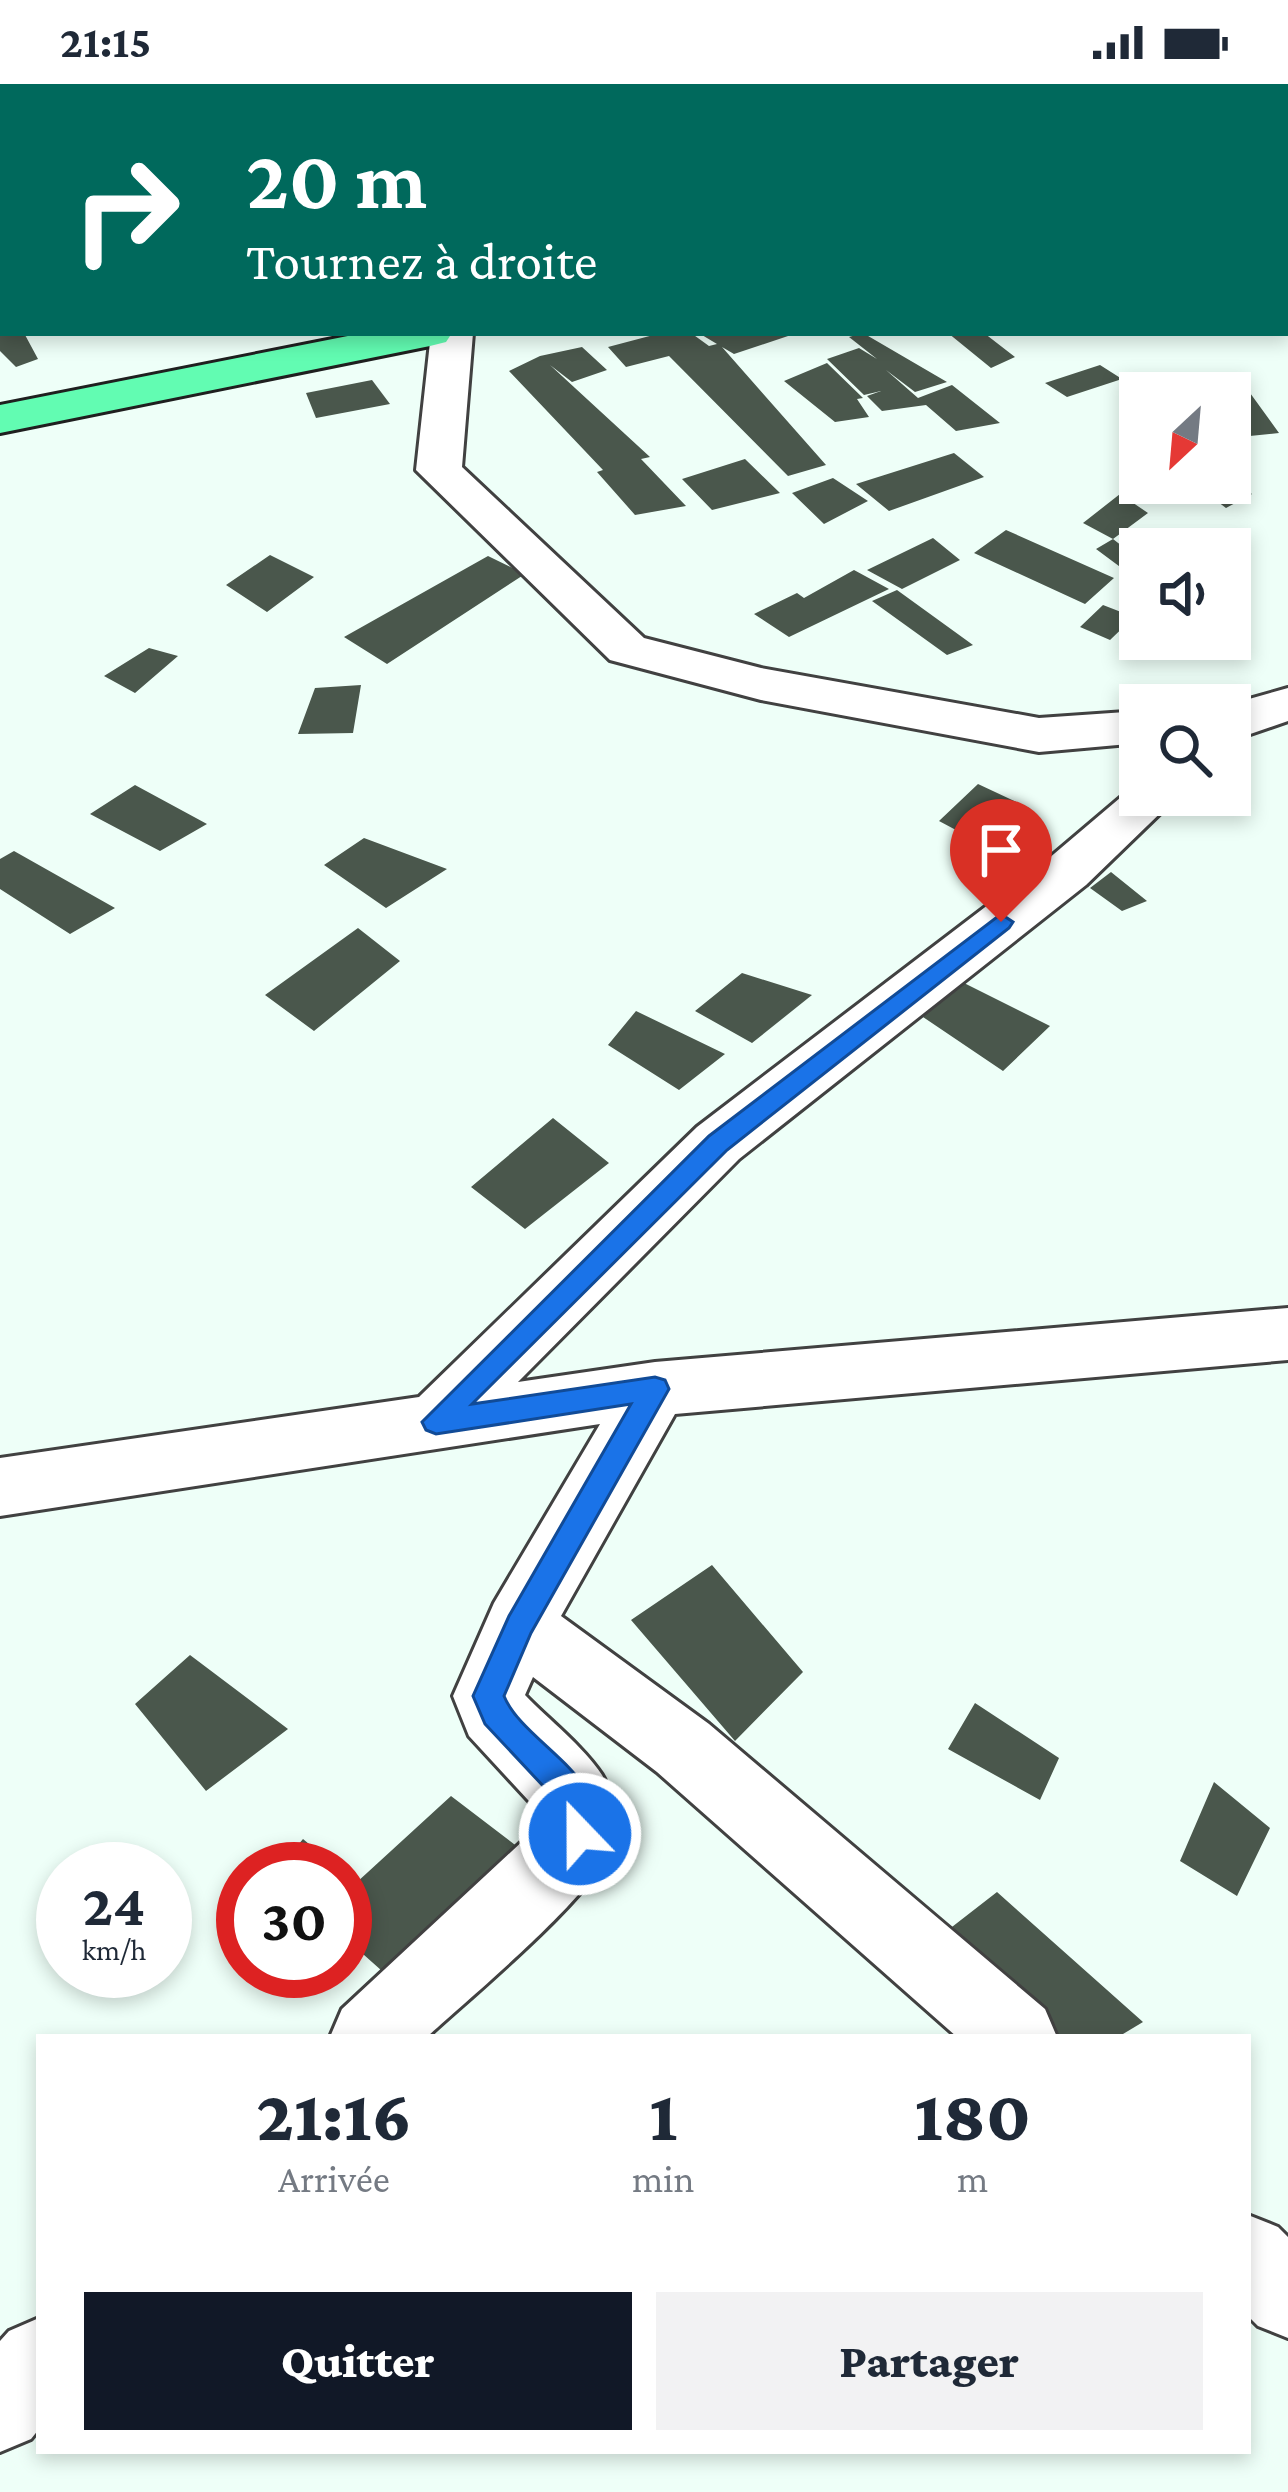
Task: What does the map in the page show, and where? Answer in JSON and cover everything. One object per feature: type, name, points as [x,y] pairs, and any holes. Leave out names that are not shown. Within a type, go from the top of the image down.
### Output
[{"type":"main road","points":[[0,419],[397,336]]},
{"type":"street","points":[[452,336],[439,470],[627,649],[760,684],[1040,735],[1119,729]]},
{"type":"street","points":[[1251,715],[1288,704]]},
{"type":"street","points":[[436,1422],[718,1143],[1067,872],[1130,816]]},
{"type":"street","points":[[0,1487],[655,1389],[1288,1334]]},
{"type":"street","points":[[373,2034],[553,1867],[580,1834],[575,1798],[496,1714],[489,1696],[519,1625],[655,1389]]},
{"type":"street","points":[[519,1625],[683,1748],[1014,2034]]},
{"type":"street","points":[[1251,2260],[1288,2296]]},
{"type":"street","points":[[0,2408],[36,2365]]},
{"type":"building","points":[[0,336],[26,336],[38,359],[16,367],[0,351]]},
{"type":"building","points":[[650,336],[695,336],[709,346],[717,344],[704,336],[788,336],[734,354],[722,347],[826,465],[788,476],[669,356],[626,367],[608,347]]},
{"type":"building","points":[[868,336],[947,382],[915,392],[886,370],[918,398],[952,385],[1000,423],[956,431],[926,405],[882,411],[867,396],[881,391],[864,395],[827,359],[859,348],[877,359],[849,337]]},
{"type":"building","points":[[952,336],[988,336],[1015,357],[991,368]]},
{"type":"building","points":[[582,347],[607,370],[572,382],[550,365],[650,457],[641,459],[686,506],[635,515],[597,472],[603,470],[509,371],[540,356]]},
{"type":"building","points":[[827,363],[863,398],[857,399],[869,417],[835,422],[784,381]]},
{"type":"building","points":[[1100,365],[1119,377],[1067,397],[1045,383]]},
{"type":"building","points":[[372,380],[390,404],[316,418],[306,393]]},
{"type":"building","points":[[1251,394],[1279,433],[1251,436]]},
{"type":"building","points":[[954,453],[984,477],[889,511],[856,484]]},
{"type":"building","points":[[745,459],[780,493],[712,510],[682,479]]},
{"type":"building","points":[[833,478],[868,501],[824,524],[792,493]]},
{"type":"building","points":[[1119,495],[1119,504],[1135,504],[1148,513],[1128,528],[1119,528],[1113,539],[1083,523]]},
{"type":"building","points":[[1006,530],[1114,578],[1085,604],[974,553]]},
{"type":"building","points":[[933,538],[960,560],[902,589],[867,570]]},
{"type":"building","points":[[1113,539],[1119,544],[1119,566],[1096,549]]},
{"type":"building","points":[[270,555],[314,577],[267,612],[226,585]]},
{"type":"building","points":[[488,556],[525,574],[387,664],[344,637]]},
{"type":"building","points":[[854,570],[889,589],[789,637],[754,614],[797,593],[804,598]]},
{"type":"building","points":[[897,590],[973,645],[947,655],[872,601]]},
{"type":"building","points":[[1103,605],[1119,611],[1119,631],[1110,640],[1080,627]]},
{"type":"building","points":[[149,648],[178,656],[135,693],[104,676]]},
{"type":"building","points":[[361,685],[353,733],[298,734],[315,688]]},
{"type":"building","points":[[978,784],[1029,808],[986,846],[939,821]]},
{"type":"building","points":[[135,785],[207,824],[160,851],[90,814]]},
{"type":"building","points":[[364,838],[447,869],[386,908],[324,865]]},
{"type":"building","points":[[14,851],[115,908],[70,934],[0,889],[0,859]]},
{"type":"building","points":[[1111,872],[1147,901],[1122,911],[1090,888]]},
{"type":"building","points":[[358,928],[400,961],[314,1031],[265,995]]},
{"type":"building","points":[[742,973],[812,995],[752,1043],[695,1011]]},
{"type":"building","points":[[958,980],[1050,1026],[1003,1071],[923,1017]]},
{"type":"building","points":[[636,1011],[725,1054],[679,1090],[608,1045]]},
{"type":"building","points":[[553,1118],[609,1163],[525,1229],[471,1187]]},
{"type":"building","points":[[712,1565],[803,1672],[735,1741],[631,1620]]},
{"type":"building","points":[[190,1655],[288,1729],[206,1791],[135,1704]]},
{"type":"building","points":[[975,1703],[1059,1758],[1040,1800],[948,1749]]},
{"type":"building","points":[[1214,1782],[1270,1828],[1237,1896],[1180,1861]]},
{"type":"building","points":[[451,1796],[523,1851],[391,1979],[372,1962],[372,1868]]},
{"type":"building","points":[[997,1892],[1143,2022],[1123,2034],[1035,2034],[930,1944]]},
{"type":"route","points":[[580,1834],[575,1798],[496,1714],[489,1696],[519,1625],[655,1389],[436,1422],[718,1143],[1001,922]]}]
